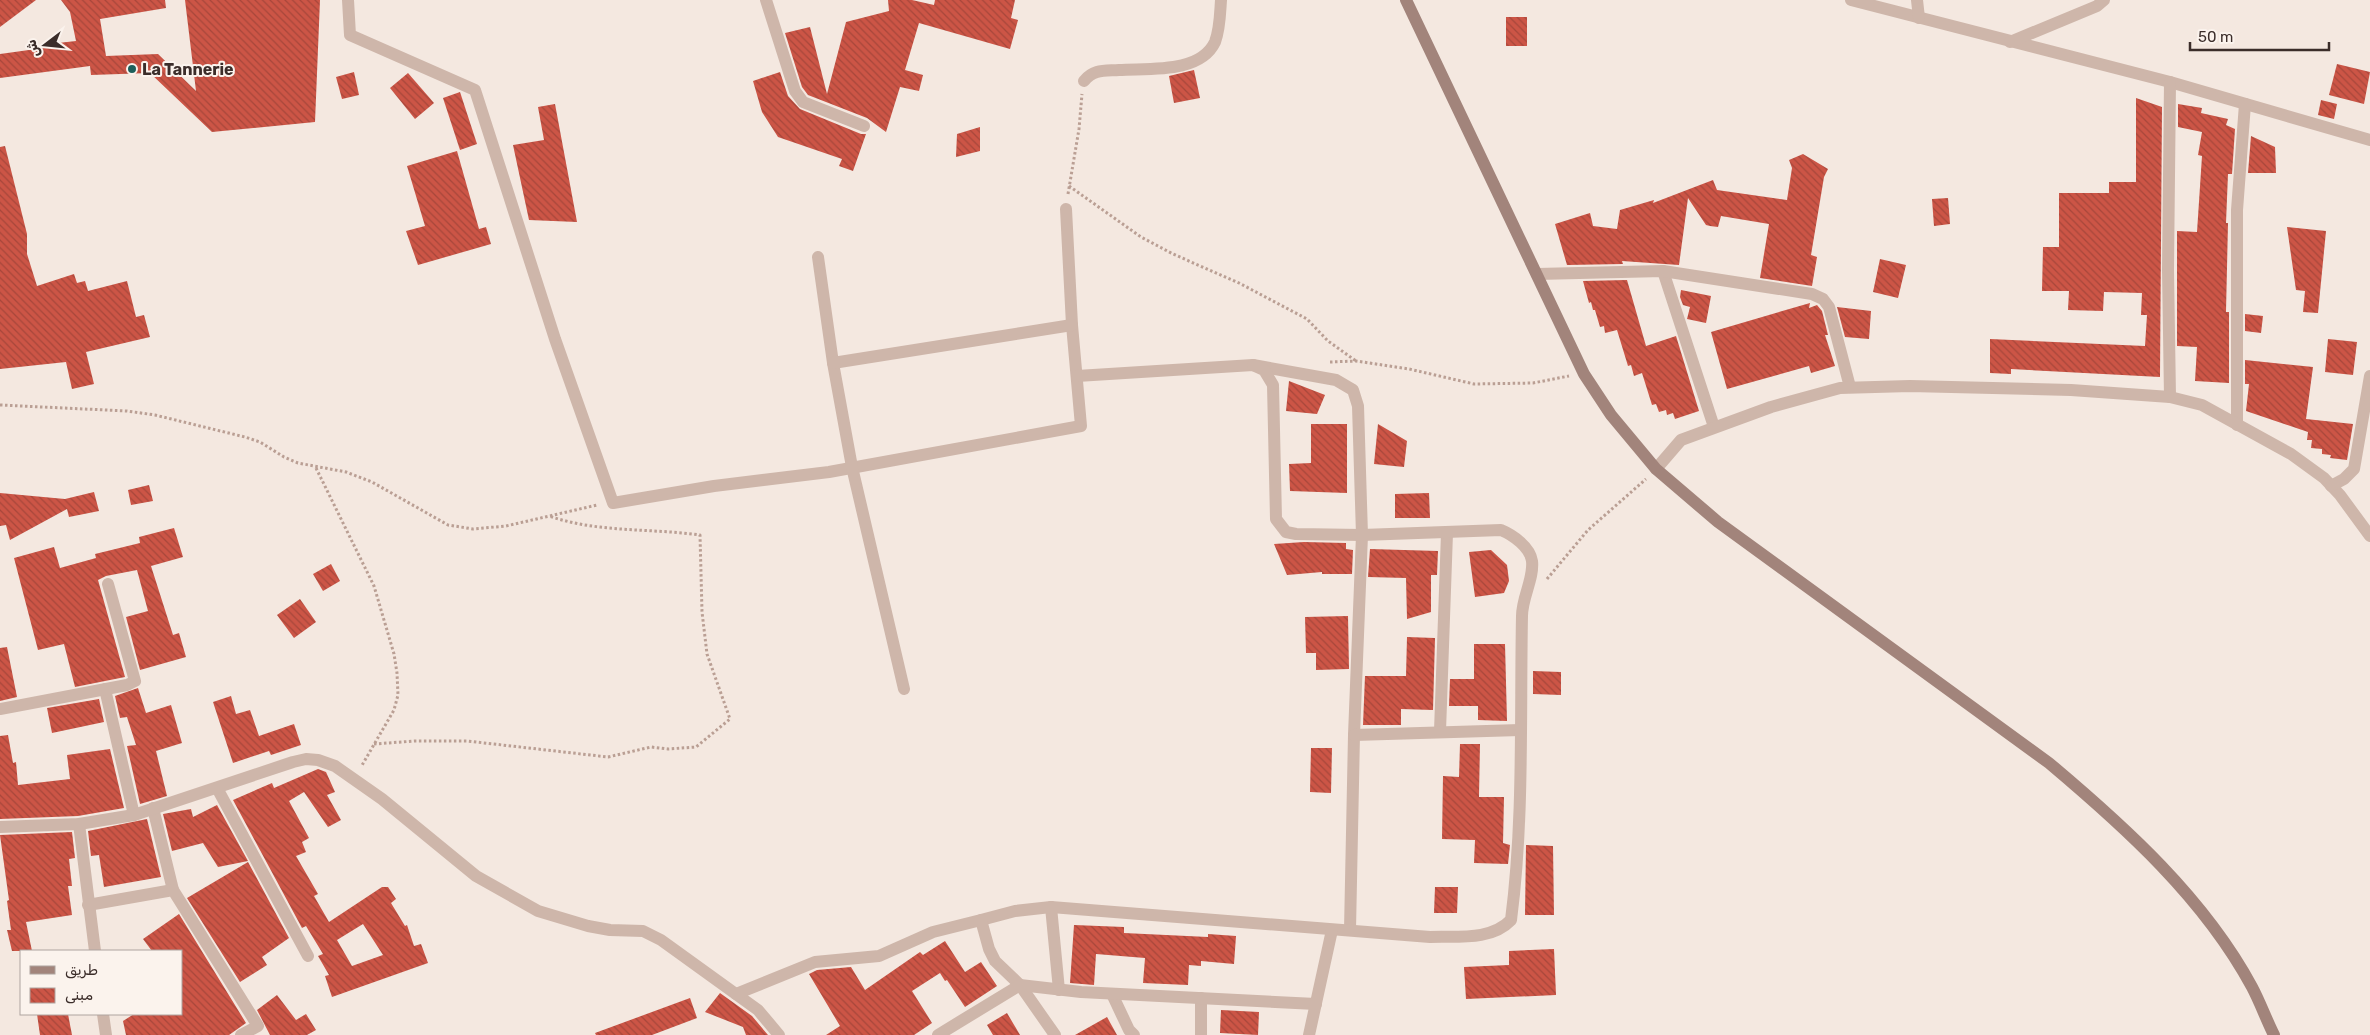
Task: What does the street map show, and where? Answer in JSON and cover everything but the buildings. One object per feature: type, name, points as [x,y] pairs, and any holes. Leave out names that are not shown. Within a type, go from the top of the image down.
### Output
[{"type":"main road","points":[[1406,0],[1584,374],[1611,415],[1656,470],[1718,522],[2049,763],[2101,806],[2140,843],[2198,908],[2252,986],[2274,1035]]},
{"type":"street","points":[[348,0],[350,35],[475,90],[555,339],[613,503],[852,467],[1081,426],[1072,325],[1066,210]]},
{"type":"street","points":[[766,0],[795,91],[803,102],[864,126]]},
{"type":"street","points":[[1084,81],[1094,71],[1180,66],[1197,60],[1209,52],[1216,40],[1220,23],[1221,0]]},
{"type":"street","points":[[1851,0],[2170,82],[2370,140]]},
{"type":"street","points":[[1917,0],[1919,18]]},
{"type":"street","points":[[2010,42],[2097,6],[2104,0]]},
{"type":"street","points":[[2170,82],[2168,270],[2170,397]]},
{"type":"street","points":[[2237,425],[2237,210],[2245,104]]},
{"type":"street","points":[[818,257],[833,363],[852,467],[904,689]]},
{"type":"street","points":[[1663,271],[1714,427]]},
{"type":"street","points":[[1537,274],[1663,271],[1812,294],[1822,299],[1829,308],[1850,388]]},
{"type":"street","points":[[833,363],[1072,325]]},
{"type":"street","points":[[1077,376],[1254,364],[1336,380],[1353,390],[1358,406],[1362,535],[1354,735],[1350,930]]},
{"type":"street","points":[[736,994],[815,962],[879,956],[933,932],[1015,911],[1051,907],[1430,937],[1484,936],[1504,928],[1511,920],[1520,805],[1522,607],[1532,572],[1532,558],[1514,535],[1501,530],[1362,535],[1296,534],[1286,532],[1276,519],[1273,385],[1264,370],[1254,364]]},
{"type":"street","points":[[2331,486],[2344,479],[2354,469],[2370,376]]},
{"type":"street","points":[[1656,470],[1681,440],[1802,398],[1850,388],[1910,386],[2070,390],[2170,397],[2202,405],[2292,454],[2324,478],[2370,536]]},
{"type":"street","points":[[1440,731],[1447,532]]},
{"type":"street","points":[[0,709],[127,685],[135,680],[108,584]]},
{"type":"street","points":[[105,689],[134,814]]},
{"type":"street","points":[[1354,735],[1520,730]]},
{"type":"street","points":[[0,827],[78,824],[134,814],[306,759],[318,760],[334,766],[355,779],[484,880],[538,911],[568,922],[610,930],[643,931],[661,940],[758,1010],[779,1035]]},
{"type":"street","points":[[217,788],[308,956]]},
{"type":"street","points":[[153,808],[173,890],[261,1030],[241,1035]]},
{"type":"street","points":[[78,824],[94,950]]},
{"type":"street","points":[[88,905],[173,890]]},
{"type":"street","points":[[1051,907],[1059,990]]},
{"type":"street","points":[[981,920],[994,961],[1020,984],[1055,1035]]},
{"type":"street","points":[[1309,1035],[1332,930]]},
{"type":"street","points":[[938,1035],[1020,984],[1059,990],[1112,994],[1316,1004]]},
{"type":"street","points":[[1112,994],[1129,1030],[1134,1035]]},
{"type":"street","points":[[1201,998],[1201,1035]]},
{"type":"street","points":[[103,1015],[106,1035]]},
{"type":"path","points":[[1066,210],[1079,130],[1084,81]]},
{"type":"path","points":[[1069,186],[1141,237],[1165,250],[1239,283],[1307,319],[1328,341],[1356,361]]},
{"type":"path","points":[[1328,362],[1356,361],[1409,369],[1474,384],[1532,383],[1584,374]]},
{"type":"path","points":[[0,405],[59,409],[103,409],[154,415],[245,437],[260,442],[284,458],[316,468],[346,472],[372,482],[448,525],[474,529],[506,526],[588,506],[613,503]]},
{"type":"path","points":[[316,468],[374,586],[394,654],[398,695],[394,710],[355,779]]},
{"type":"path","points":[[1540,586],[1588,530],[1656,470]]},
{"type":"path","points":[[374,744],[415,741],[467,741],[608,757],[651,747],[668,749],[696,747],[730,719],[707,654],[702,612],[700,535],[663,531],[630,531],[569,523],[549,516]]},
{"type":"place","name":"La Tannerie","points":[[132,69]]}]
